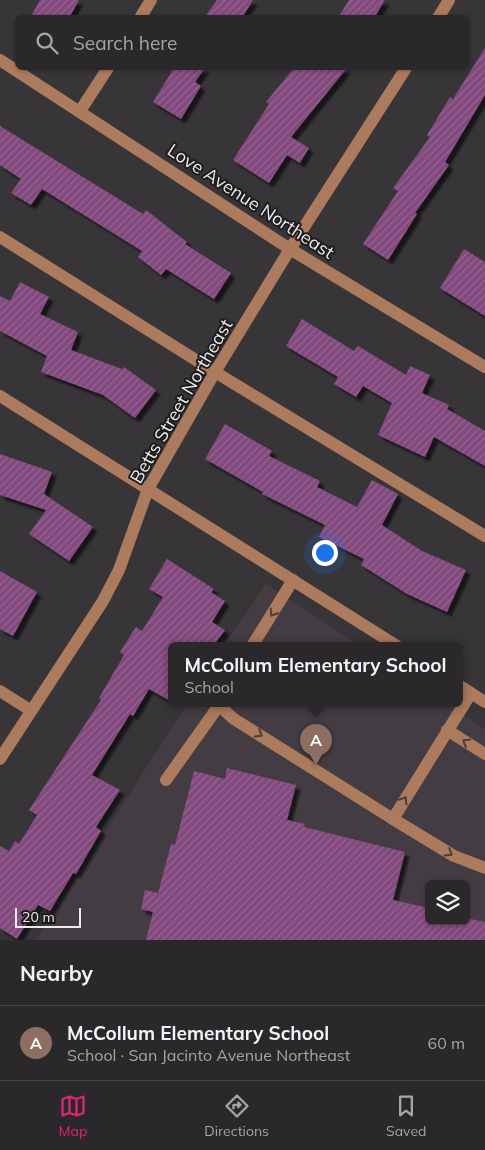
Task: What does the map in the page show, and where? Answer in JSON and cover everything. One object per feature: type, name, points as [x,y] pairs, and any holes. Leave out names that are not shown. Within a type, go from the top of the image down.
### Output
[{"type":"street","points":[[142,15],[151,0]]},
{"type":"street","points":[[440,15],[449,0]]},
{"type":"street","name":"Love Avenue Northeast","points":[[0,60],[15,70]]},
{"type":"street","name":"Love Avenue Northeast","points":[[16,70],[290,249],[485,367]]},
{"type":"street","points":[[80,111],[107,70]]},
{"type":"street","name":"Betts Street Northeast","points":[[0,759],[120,570],[148,489],[215,372],[290,249],[405,70]]},
{"type":"street","points":[[0,237],[215,372],[485,536]]},
{"type":"street","points":[[0,396],[391,642]]},
{"type":"street","points":[[254,642],[293,580]]},
{"type":"street","points":[[465,689],[485,702]]},
{"type":"street","points":[[0,691],[30,710]]},
{"type":"street","points":[[166,780],[220,707]]},
{"type":"street","points":[[223,707],[234,719],[454,856],[485,868]]},
{"type":"street","points":[[393,818],[447,730],[457,707]]},
{"type":"street","points":[[447,730],[485,754]]},
{"type":"shaded area","points":[[266,584],[355,642],[227,642]]},
{"type":"shaded area","points":[[185,707],[452,707],[485,729],[485,940],[36,940]]},
{"type":"building","points":[[40,0],[79,0],[71,15],[32,15]]},
{"type":"building","points":[[217,0],[253,0],[244,15],[206,15]]},
{"type":"building","points":[[349,0],[385,0],[376,15],[340,15]]},
{"type":"building","points":[[485,48],[485,95],[445,162],[449,165],[415,213],[417,214],[388,260],[363,244],[398,191],[393,188],[430,137],[427,135],[450,97],[453,99]]},
{"type":"building","points":[[173,70],[204,70],[195,82],[201,86],[181,119],[153,102]]},
{"type":"building","points":[[292,70],[345,70],[291,137],[309,148],[300,163],[287,155],[269,183],[233,160],[269,104],[266,102]]},
{"type":"building","points":[[0,126],[143,214],[146,210],[187,242],[185,244],[231,273],[214,299],[166,269],[161,275],[138,257],[142,251],[42,189],[31,205],[11,193],[21,179],[0,165]]},
{"type":"building","points":[[464,249],[485,262],[485,316],[440,288]]},
{"type":"building","points":[[20,282],[49,297],[40,314],[78,332],[71,350],[122,369],[124,367],[156,390],[135,418],[103,395],[41,372],[47,356],[0,331],[0,296],[10,301]]},
{"type":"building","points":[[302,319],[354,351],[358,346],[406,375],[410,366],[430,375],[422,393],[449,405],[447,409],[485,431],[485,466],[434,437],[425,457],[378,435],[392,403],[363,386],[356,397],[334,384],[338,377],[286,346]]},
{"type":"building","points":[[225,424],[272,451],[269,456],[320,481],[317,487],[357,507],[372,480],[398,494],[382,525],[422,551],[466,570],[447,612],[407,594],[361,565],[364,559],[319,537],[325,525],[262,494],[263,492],[205,459]]},
{"type":"building","points":[[0,454],[52,472],[44,494],[93,527],[69,561],[29,534],[46,510],[0,495]]},
{"type":"building","points":[[167,559],[214,589],[211,592],[225,601],[212,622],[225,630],[216,642],[168,642],[168,700],[149,689],[133,716],[130,714],[92,775],[120,790],[96,827],[101,831],[76,874],[73,873],[50,911],[38,905],[17,939],[0,928],[0,846],[9,851],[15,841],[19,844],[37,815],[29,810],[101,700],[99,698],[124,655],[120,652],[136,627],[142,631],[163,597],[149,589]]},
{"type":"building","points":[[0,571],[37,592],[13,636],[0,629]]},
{"type":"building","points":[[227,768],[296,785],[287,820],[305,824],[304,827],[405,852],[393,900],[425,907],[425,925],[470,925],[470,919],[485,922],[485,940],[146,940],[153,912],[141,909],[145,890],[158,893],[171,844],[175,845],[194,771],[225,779]]},
{"type":"place","name":"McCollum Elementary School","points":[[316,765]]}]
